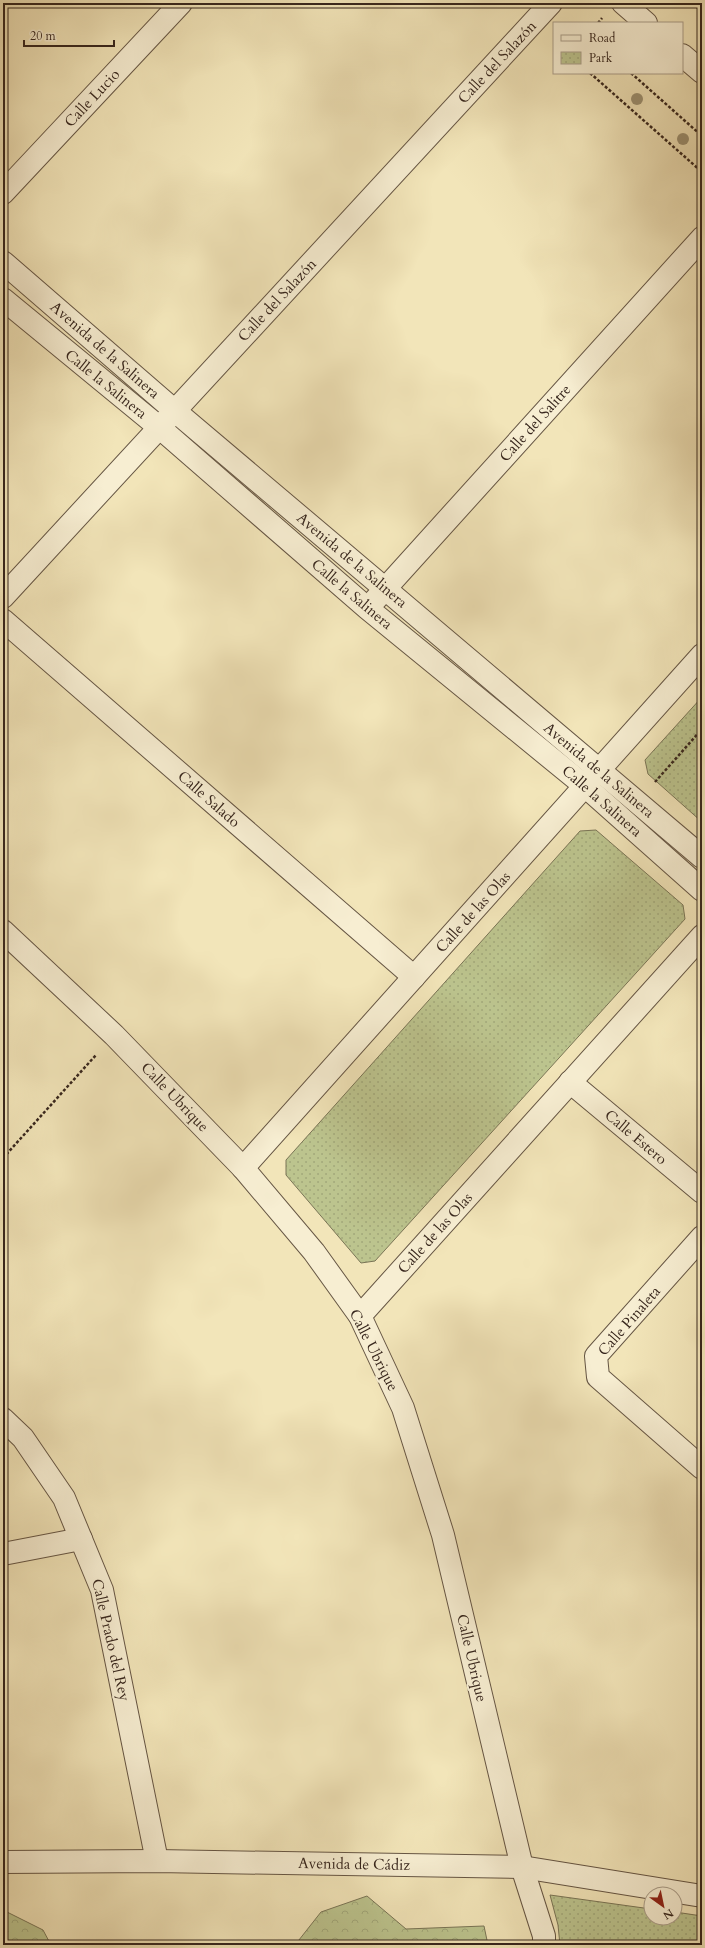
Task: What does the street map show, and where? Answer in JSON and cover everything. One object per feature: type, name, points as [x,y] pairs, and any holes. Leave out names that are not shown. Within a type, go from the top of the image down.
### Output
[{"type":"street","name":"Calle Lucio","points":[[3,193],[181,3]]},
{"type":"street","name":"Calle del Salazón","points":[[3,597],[552,3]]},
{"type":"street","points":[[623,3],[645,22]]},
{"type":"street","points":[[683,56],[702,72]]},
{"type":"street","name":"Calle del Salitre","points":[[367,608],[702,238]]},
{"type":"street","name":"Avenida de la Salinera","points":[[3,262],[175,411],[702,857]]},
{"type":"street","name":"Calle la Salinera","points":[[3,299],[160,428],[367,608],[585,786],[702,890]]},
{"type":"street","name":"Calle Salado","points":[[3,620],[414,977]]},
{"type":"street","name":"Calle de las Olas","points":[[243,1168],[702,655]]},
{"type":"street","name":"Calle Ubrique","points":[[3,931],[114,1035],[243,1168],[314,1252],[360,1316],[403,1408],[443,1535],[522,1867],[544,1936],[544,1945]]},
{"type":"street","name":"Calle de las Olas","points":[[360,1316],[702,936]]},
{"type":"street","name":"Calle Estero","points":[[570,1082],[702,1192]]},
{"type":"street","name":"Calle Pinaleta","points":[[702,1237],[596,1356],[598,1377],[702,1468]]},
{"type":"street","name":"Calle Prado del Rey","points":[[3,1419],[23,1438],[64,1498],[102,1590],[157,1861]]},
{"type":"street","points":[[3,1554],[81,1539]]},
{"type":"street","name":"Avenida de Cádiz","points":[[3,1862],[157,1861],[522,1867],[702,1896]]},
{"type":"path","points":[[692,3],[702,11]]},
{"type":"path","points":[[591,74],[702,172]]},
{"type":"path","points":[[632,74],[702,136]]},
{"type":"path","points":[[653,784],[702,729]]},
{"type":"path","points":[[3,1158],[114,1035]]},
{"type":"green space","points":[[702,697],[702,822],[648,774],[645,760]]},
{"type":"green space","points":[[596,830],[683,905],[685,919],[375,1261],[361,1263],[286,1175],[286,1160],[580,831]]},
{"type":"green space","points":[[550,1895],[643,1908],[643,1926],[683,1926],[683,1913],[702,1916],[702,1945],[560,1945],[558,1925]]},
{"type":"green space","points":[[367,1896],[406,1929],[484,1926],[488,1945],[295,1945],[321,1912]]},
{"type":"green space","points":[[3,1910],[43,1930],[51,1945],[3,1945]]}]
